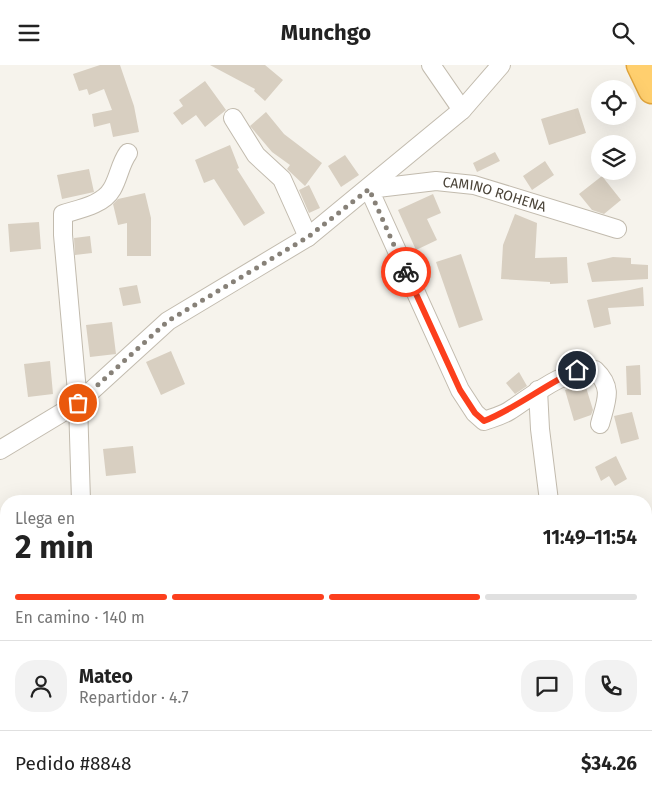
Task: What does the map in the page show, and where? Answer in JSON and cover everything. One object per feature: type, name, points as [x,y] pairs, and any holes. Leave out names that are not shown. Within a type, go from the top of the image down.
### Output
[{"type":"highway","points":[[640,65],[652,90]]},
{"type":"street","points":[[431,65],[462,110]]},
{"type":"street","points":[[0,450],[78,403],[168,321],[308,237],[369,189],[462,110],[501,65]]},
{"type":"street","points":[[233,118],[256,155],[282,179],[308,237]]},
{"type":"street","points":[[81,495],[78,403],[62,235],[63,214],[101,200],[112,189],[121,163],[128,153]]},
{"type":"street","name":"CAMINO ROHENA","points":[[369,189],[436,181],[474,185],[617,229]]},
{"type":"street","points":[[369,189],[460,390],[475,413],[484,421],[508,412],[538,390],[577,370],[595,370],[605,379],[608,390],[600,424]]},
{"type":"street","points":[[538,390],[540,429],[548,495]]},
{"type":"building","points":[[100,65],[120,65],[134,106],[139,132],[113,137],[110,123],[94,127],[92,114],[112,110],[104,89],[89,95],[87,89],[79,91],[73,74]]},
{"type":"building","points":[[210,65],[265,65],[283,80],[265,101],[254,91],[255,89]]},
{"type":"building","points":[[205,81],[226,110],[205,127],[196,115],[182,125],[173,113],[183,106],[179,100]]},
{"type":"building","points":[[578,108],[586,133],[549,145],[541,119]]},
{"type":"building","points":[[266,112],[284,134],[322,163],[305,186],[287,169],[290,165],[272,152],[250,126]]},
{"type":"building","points":[[230,145],[239,168],[237,169],[265,213],[244,226],[214,179],[204,183],[195,160]]},
{"type":"building","points":[[495,152],[500,161],[477,172],[473,163]]},
{"type":"building","points":[[345,155],[359,175],[341,187],[328,166]]},
{"type":"building","points":[[545,161],[554,175],[532,190],[523,176]]},
{"type":"building","points":[[89,169],[94,192],[62,199],[57,175]]},
{"type":"building","points":[[597,180],[605,180],[621,200],[604,214],[592,210],[579,194]]},
{"type":"building","points":[[309,185],[320,208],[309,213],[299,190]]},
{"type":"building","points":[[145,193],[151,218],[151,256],[127,256],[127,223],[118,225],[113,204],[118,199]]},
{"type":"building","points":[[433,194],[441,213],[427,219],[437,240],[416,250],[398,210]]},
{"type":"building","points":[[515,214],[537,223],[535,258],[567,257],[568,283],[550,284],[550,282],[501,279],[503,245]]},
{"type":"building","points":[[39,222],[41,249],[10,252],[8,224]]},
{"type":"building","points":[[90,236],[92,253],[75,255],[74,238]]},
{"type":"building","points":[[461,254],[483,320],[459,328],[436,262]]},
{"type":"building","points":[[613,257],[631,258],[631,264],[648,265],[648,279],[592,282],[587,263]]},
{"type":"building","points":[[137,285],[141,303],[123,306],[119,288]]},
{"type":"building","points":[[643,287],[644,306],[608,308],[611,324],[594,328],[587,300]]},
{"type":"building","points":[[112,322],[116,354],[90,357],[86,325]]},
{"type":"building","points":[[171,351],[185,384],[161,395],[146,362]]},
{"type":"building","points":[[50,361],[53,394],[28,397],[24,364]]},
{"type":"building","points":[[640,365],[641,395],[627,395],[626,366]]},
{"type":"building","points":[[519,372],[527,386],[515,394],[506,383]]},
{"type":"building","points":[[585,384],[593,410],[591,415],[574,421],[565,390]]},
{"type":"building","points":[[632,412],[639,439],[621,444],[614,416]]},
{"type":"building","points":[[133,446],[136,473],[106,476],[103,449]]},
{"type":"building","points":[[616,456],[627,479],[615,486],[609,476],[601,481],[595,467]]},
{"type":"way so far","points":[[78,403],[168,321],[308,237],[369,189],[406,272]]},
{"type":"route","points":[[406,272],[460,390],[475,413],[484,421],[508,412],[538,390],[577,370]]}]
